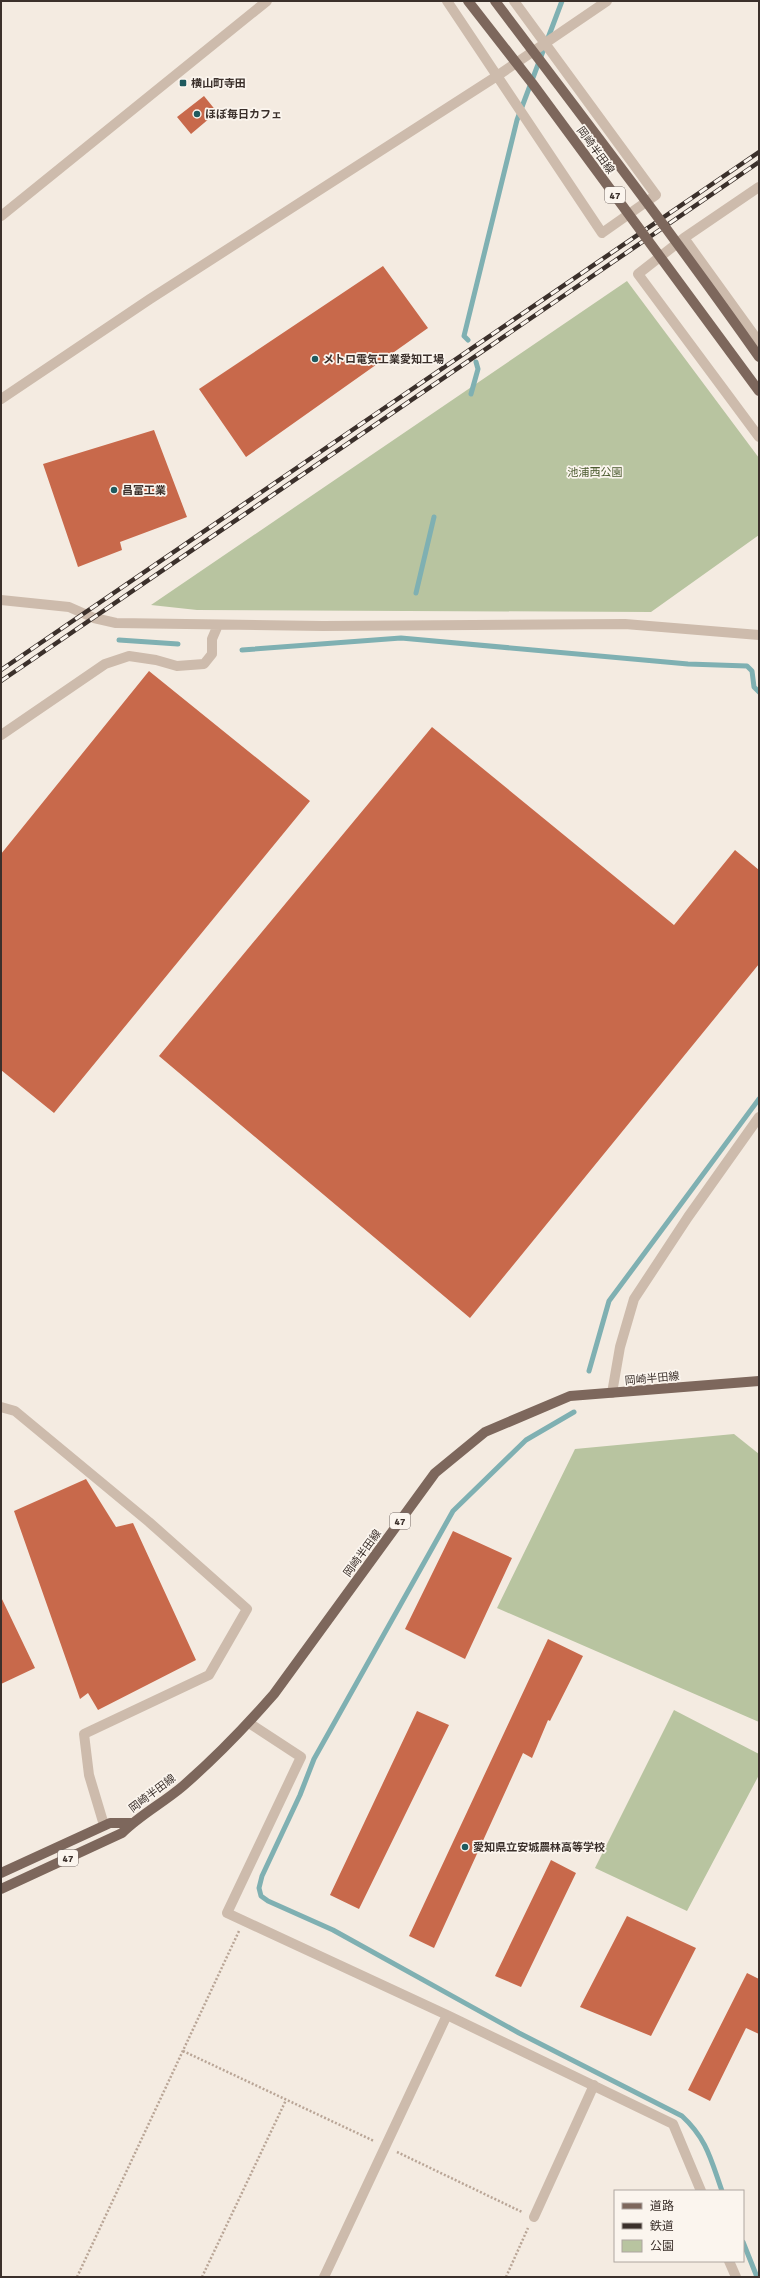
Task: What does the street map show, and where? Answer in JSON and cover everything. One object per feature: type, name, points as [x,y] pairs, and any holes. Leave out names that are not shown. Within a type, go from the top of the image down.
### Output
[{"type":"main road","name":"岡崎半田線","points":[[468,1],[532,83],[759,391]]},
{"type":"main road","name":"岡崎半田線","points":[[494,1],[655,216],[685,253],[759,357]]},
{"type":"main road","name":"岡崎半田線","points":[[1,1889],[122,1833],[182,1787],[249,1723],[274,1694],[435,1473],[485,1432],[570,1396],[759,1381]]},
{"type":"main road","name":"岡崎半田線","points":[[1,1873],[104,1825],[110,1823],[132,1824]]},
{"type":"street","points":[[1,216],[267,1]]},
{"type":"street","points":[[447,1],[602,232],[656,195],[514,1]]},
{"type":"street","points":[[1,399],[150,299],[497,76],[607,1]]},
{"type":"street","points":[[759,187],[684,238],[638,274],[759,437]]},
{"type":"street","points":[[684,238],[759,342]]},
{"type":"street","points":[[1,600],[69,607],[94,618],[116,623],[218,625],[624,624],[759,635]]},
{"type":"street","points":[[1,735],[105,664],[129,656],[156,660],[177,666],[204,664],[212,654],[212,639],[218,625]]},
{"type":"street","points":[[612,1393],[620,1347],[634,1299],[688,1218],[759,1117]]},
{"type":"street","points":[[1,1407],[15,1411],[150,1522],[248,1609],[209,1675],[84,1734],[89,1776],[104,1825]]},
{"type":"street","points":[[249,1723],[301,1757],[227,1913],[243,1922],[447,2015],[673,2124],[701,2190]]},
{"type":"street","points":[[324,2277],[447,2015]]},
{"type":"street","points":[[534,2217],[594,2085]]},
{"type":"street","points":[[729,2262],[736,2277]]},
{"type":"path","points":[[77,2277],[243,1922]]},
{"type":"path","points":[[183,2051],[534,2217],[506,2277]]},
{"type":"path","points":[[202,2277],[286,2100]]},
{"type":"green space","name":"池浦西公園","points":[[627,281],[759,458],[759,535],[651,612],[197,610],[151,605]]},
{"type":"green space","points":[[734,1434],[759,1454],[759,1722],[497,1608],[575,1449]]},
{"type":"green space","points":[[674,1710],[759,1754],[759,1775],[687,1911],[595,1868]]},
{"type":"building","name":"ほぼ毎日カフェ","points":[[204,96],[217,112],[191,134],[177,117]]},
{"type":"building","name":"メトロ電気工業愛知工場","points":[[383,266],[428,328],[246,457],[199,389]]},
{"type":"building","name":"昌富工業","points":[[154,430],[187,517],[120,542],[122,550],[78,567],[43,464]]},
{"type":"building","points":[[149,671],[310,801],[54,1113],[1,1070],[1,854]]},
{"type":"building","points":[[432,727],[674,925],[735,850],[759,870],[759,964],[470,1318],[159,1056]]},
{"type":"building","points":[[86,1479],[116,1527],[133,1523],[196,1660],[98,1710],[88,1693],[80,1699],[14,1511]]},
{"type":"building","points":[[453,1531],[512,1558],[465,1659],[405,1629]]},
{"type":"building","points":[[1,1597],[35,1668],[1,1684]]},
{"type":"building","name":"愛知県立安城農林高等学校","points":[[548,1639],[583,1656],[550,1721],[548,1720],[532,1758],[523,1753],[434,1948],[409,1936]]},
{"type":"building","points":[[417,1711],[449,1725],[359,1909],[330,1895]]},
{"type":"building","points":[[551,1860],[576,1873],[521,1987],[495,1976]]},
{"type":"building","points":[[627,1916],[696,1948],[651,2036],[580,2007]]},
{"type":"building","points":[[747,1973],[759,1979],[759,2034],[746,2028],[710,2101],[688,2090]]},
{"type":"waterway","points":[[468,340],[464,336],[517,120],[562,1]]},
{"type":"waterway","points":[[471,394],[478,369],[476,362]]},
{"type":"waterway","points":[[416,593],[434,517]]},
{"type":"waterway","points":[[242,650],[401,638],[688,664],[747,666],[752,671],[754,687],[759,692]]},
{"type":"waterway","points":[[119,640],[178,644]]},
{"type":"waterway","points":[[589,1371],[609,1301],[759,1099]]},
{"type":"waterway","points":[[574,1412],[526,1440],[453,1511],[314,1759],[300,1795],[262,1876],[259,1888],[261,1896],[268,1901],[333,1930],[519,2033],[682,2116],[703,2142],[722,2190]]},
{"type":"waterway","points":[[744,2244],[757,2277]]},
{"type":"railway","points":[[1,670],[759,152]]},
{"type":"railway","points":[[1,681],[759,162]]},
{"type":"place","name":"横山町寺田","points":[[183,83]]},
{"type":"place","name":"ほぼ毎日カフェ","points":[[197,114]]},
{"type":"place","name":"メトロ電気工業愛知工場","points":[[315,359]]},
{"type":"place","name":"昌富工業","points":[[114,490]]},
{"type":"place","name":"愛知県立安城農林高等学校","points":[[465,1847]]}]
